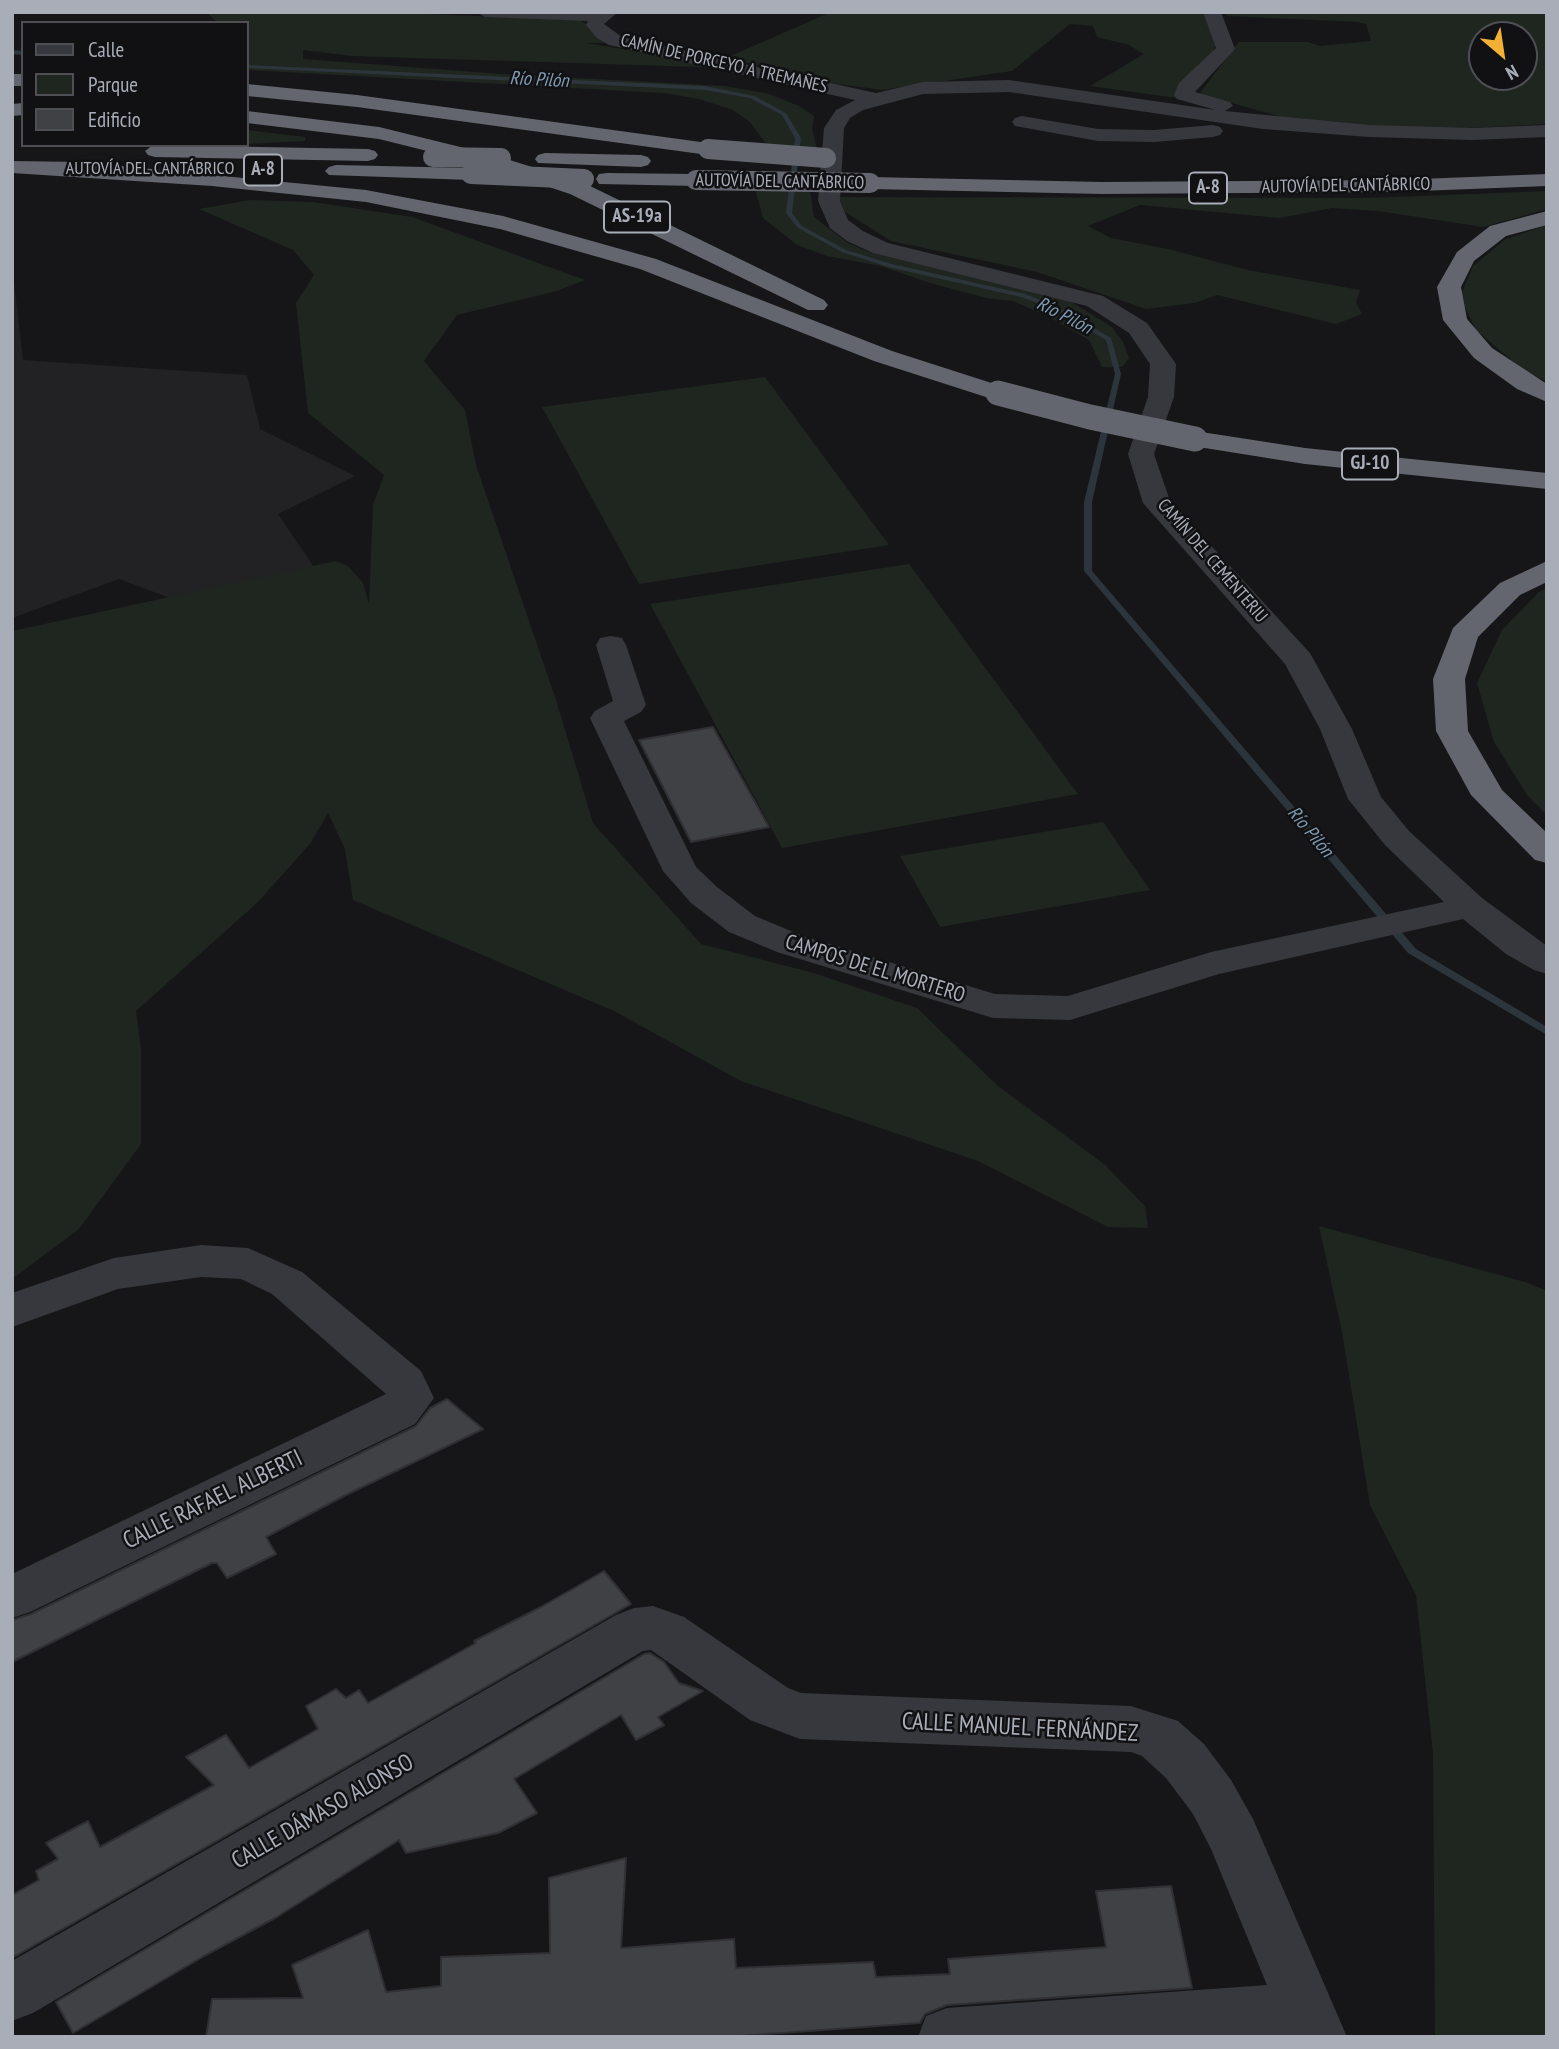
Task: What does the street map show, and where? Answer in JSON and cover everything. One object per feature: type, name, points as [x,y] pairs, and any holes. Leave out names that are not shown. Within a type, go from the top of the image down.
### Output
[{"type":"highway","points":[[248,90],[357,101],[702,164],[847,159]]},
{"type":"highway","name":"AS-19a","points":[[248,117],[379,133],[490,160],[578,188],[833,312]]},
{"type":"highway","name":"AUTOVÍA DEL CANTÁBRICO","points":[[12,148],[94,150]]},
{"type":"highway","name":"AUTOVÍA DEL CANTÁBRICO","points":[[134,151],[702,164],[1102,188],[1394,186],[1547,180]]},
{"type":"highway","name":"AUTOVÍA DEL CANTÁBRICO","points":[[871,174],[1325,169],[1547,162]]},
{"type":"highway","name":"AUTOVÍA DEL CANTÁBRICO","points":[[12,167],[471,174],[584,179],[702,164]]},
{"type":"highway","points":[[1204,167],[1325,169]]},
{"type":"highway","name":"AS-19a","points":[[54,168],[212,180],[366,196],[503,223],[648,264],[883,356],[1003,385]]},
{"type":"highway","points":[[1547,218],[1498,231],[1465,257],[1449,287],[1455,320],[1483,352],[1526,384],[1547,394]]},
{"type":"highway","points":[[880,332],[1003,385],[1090,417],[1199,431]]},
{"type":"highway","name":"GJ-10","points":[[1199,431],[1547,464]]},
{"type":"highway","name":"GJ-10","points":[[1199,431],[1318,458],[1547,481]]},
{"type":"highway","points":[[1547,570],[1510,589],[1464,634],[1449,679],[1452,731],[1458,742],[1488,795],[1547,853]]},
{"type":"street","points":[[485,12],[604,14]]},
{"type":"street","points":[[1212,12],[1226,49],[1186,87],[1184,94],[1194,100],[1251,114],[1263,123]]},
{"type":"street","name":"CAMÍN DE PORCEYO A TREMAÑES","points":[[604,14],[595,25],[603,34],[616,41],[877,99]]},
{"type":"street","name":"CAMÍN DEL CEMENTERIU","points":[[1547,131],[1472,134],[1369,131],[1263,123],[989,85],[923,88],[877,99],[843,114],[834,128],[829,201],[838,223],[855,236],[881,248],[1043,286],[1095,302],[1138,328],[1163,364],[1161,397],[1141,454],[1157,503],[1299,660],[1336,729],[1365,799],[1397,838],[1469,906],[1520,946],[1547,962]]},
{"type":"street","points":[[1022,122],[1098,135],[1154,136],[1263,123]]},
{"type":"street","name":"CAMPOS DE EL MORTERO","points":[[611,645],[630,705],[606,719],[681,871],[705,895],[742,924],[790,944],[993,1006],[1070,1008],[1211,964],[1469,906]]},
{"type":"street","name":"CALLE RAFAEL ALBERTI","points":[[12,1311],[92,1281],[155,1266],[201,1261],[248,1264],[287,1283],[405,1383],[411,1398],[398,1410],[12,1597]]},
{"type":"street","name":"CALLE MANUEL FERNÁNDEZ","points":[[634,1630],[653,1628],[666,1632],[769,1704],[800,1716],[1131,1729],[1159,1738],[1185,1761],[1212,1797],[1234,1837],[1313,2024]]},
{"type":"street","name":"CALLE DÁMASO ALONSO","points":[[12,1993],[634,1630]]},
{"type":"street","points":[[947,2037],[1313,2024]]},
{"type":"shaded area","points":[[12,264],[23,360],[247,375],[260,429],[355,476],[278,514],[314,567],[170,598],[119,579],[12,618]]},
{"type":"green space","points":[[206,12],[374,12],[580,20],[614,43],[586,43],[730,68],[352,56],[303,50],[303,59],[502,74],[725,86],[769,94],[799,106],[814,116],[812,129],[818,152],[769,148],[750,122],[733,110],[699,99],[663,93],[248,70],[248,21],[216,21]]},
{"type":"green space","points":[[831,12],[1207,12],[1218,32],[1214,50],[1177,98],[1090,86],[1144,54],[1129,45],[1097,37],[1093,26],[1070,24],[1012,71],[882,90],[832,83],[726,58]]},
{"type":"green space","points":[[1224,12],[1547,12],[1547,124],[1447,129],[1357,126],[1293,120],[1199,94],[1239,42],[1309,42],[1319,46],[1371,41],[1366,24],[1227,16]]},
{"type":"green space","points":[[248,130],[305,137],[305,141],[248,144]]},
{"type":"green space","points":[[755,189],[810,191],[814,217],[848,243],[869,252],[1070,301],[1112,327],[1123,342],[1129,358],[1122,367],[1102,367],[1089,340],[1047,316],[1013,301],[986,298],[881,266],[827,256],[797,245],[763,218]]},
{"type":"green space","points":[[1547,191],[1547,209],[1483,227],[1378,211],[1332,208],[1280,218],[1140,205],[1088,226],[1111,238],[1168,249],[1248,270],[1360,290],[1356,302],[1362,314],[1336,324],[1217,295],[1195,303],[1146,309],[1037,272],[891,241],[845,212],[838,197],[1368,198]]},
{"type":"green space","points":[[250,200],[313,202],[412,217],[585,280],[557,291],[457,315],[424,361],[465,410],[476,465],[557,703],[593,823],[701,944],[814,973],[917,1008],[998,1086],[1104,1164],[1145,1206],[1148,1228],[1108,1227],[978,1161],[741,1081],[614,1011],[353,900],[345,849],[328,813],[310,844],[257,903],[136,1011],[141,1049],[141,1144],[79,1229],[12,1279],[12,631],[336,561],[348,566],[363,583],[369,604],[373,505],[384,475],[308,413],[296,303],[314,275],[293,250],[199,209]]},
{"type":"green space","points":[[1547,225],[1547,382],[1522,369],[1476,330],[1460,297],[1473,266],[1504,240]]},
{"type":"green space","points":[[765,377],[889,545],[639,584],[542,407]]},
{"type":"green space","points":[[909,564],[1078,794],[782,848],[650,604]]},
{"type":"green space","points":[[1547,588],[1547,815],[1527,795],[1494,742],[1477,683],[1502,630],[1539,592]]},
{"type":"green space","points":[[1103,822],[1150,890],[940,927],[900,856]]},
{"type":"green space","points":[[1319,1226],[1525,1282],[1547,1291],[1547,2037],[1435,2037],[1433,1753],[1416,1595],[1370,1505],[1342,1332]]},
{"type":"building","points":[[713,727],[769,827],[691,842],[639,740]]},
{"type":"building","points":[[447,1399],[483,1429],[266,1537],[276,1554],[227,1578],[217,1563],[212,1563],[12,1662],[12,1620],[31,1614],[416,1426],[430,1408]]},
{"type":"building","points":[[604,1571],[631,1604],[12,1958],[12,1895],[39,1880],[36,1871],[58,1859],[46,1843],[88,1821],[100,1847],[214,1785],[186,1757],[226,1735],[249,1768],[318,1729],[306,1706],[336,1689],[346,1698],[359,1690],[368,1703],[476,1643],[474,1641]]},
{"type":"building","points":[[650,1653],[664,1662],[679,1683],[703,1691],[658,1717],[664,1725],[636,1740],[621,1715],[514,1779],[537,1813],[498,1833],[406,1853],[399,1840],[275,1918],[204,1956],[73,2033],[56,2002],[644,1654]]},
{"type":"building","points":[[626,1858],[621,1948],[734,1939],[736,1968],[873,1962],[876,1977],[950,1974],[948,1959],[1106,1947],[1096,1891],[1171,1886],[1192,1988],[947,2005],[925,2014],[920,2023],[726,2037],[206,2037],[212,1999],[303,1998],[292,1965],[368,1930],[386,1992],[441,1986],[441,1957],[550,1953],[549,1878]]},
{"type":"waterway","name":"Río Pilón","points":[[12,52],[21,53]]},
{"type":"waterway","name":"Río Pilón","points":[[248,66],[705,88],[752,97],[784,114],[798,138],[789,213],[800,227],[844,251],[890,266],[1023,295],[1056,308],[1109,339],[1118,374],[1088,502],[1088,571],[1412,951],[1547,1032]]}]
